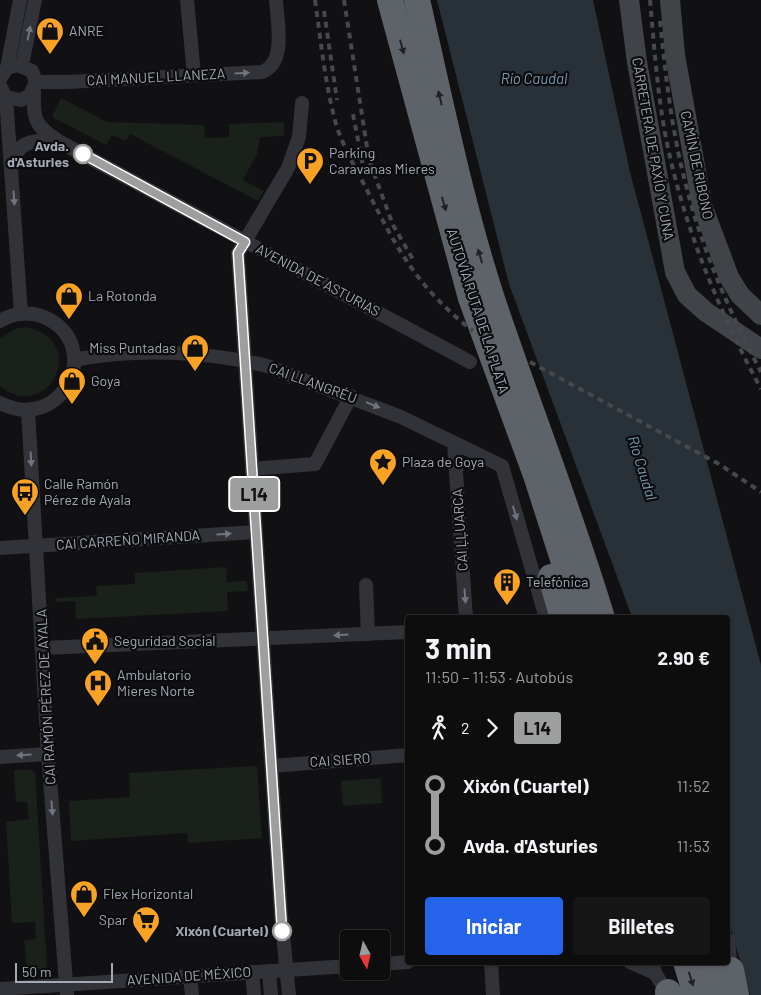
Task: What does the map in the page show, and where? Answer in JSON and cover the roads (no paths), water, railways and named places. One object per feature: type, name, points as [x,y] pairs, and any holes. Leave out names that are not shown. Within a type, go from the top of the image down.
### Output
[{"type":"highway","name":"AUTOVÍA RUTA DE LA PLATA","points":[[390,0],[471,298],[536,475],[601,615]]},
{"type":"highway","name":"AUTOVÍA RUTA DE LA PLATA","points":[[417,0],[461,188],[491,295],[573,555],[582,615]]},
{"type":"highway","points":[[491,295],[529,377],[595,540],[619,615]]},
{"type":"highway","points":[[506,397],[512,446],[562,615]]},
{"type":"highway","points":[[687,965],[696,995]]},
{"type":"highway","points":[[707,965],[716,995]]},
{"type":"highway","points":[[731,970],[736,995]]},
{"type":"street","points":[[4,74],[20,0]]},
{"type":"street","points":[[22,65],[35,0]]},
{"type":"street","points":[[187,0],[194,75]]},
{"type":"street","name":"CAI MANUEL LLANEZA","points":[[3,91],[21,100],[35,86],[67,82],[262,72],[274,64],[278,47],[276,0]]},
{"type":"street","name":"CARRETERA DE PAXÍO Y CUNA","points":[[629,0],[637,62],[675,272],[687,295],[706,312],[761,349]]},
{"type":"street","name":"CAMÍN DE RIBONO","points":[[670,0],[675,56],[702,205],[729,277],[740,295],[761,315]]},
{"type":"street","points":[[4,74],[22,65]]},
{"type":"street","points":[[22,65],[32,72],[35,86]]},
{"type":"street","name":"AVENIDA DE ASTURIAS","points":[[35,86],[36,121],[42,130],[60,142],[470,362]]},
{"type":"street","points":[[3,91],[12,171],[21,314]]},
{"type":"street","points":[[289,995],[281,915],[238,253],[288,168],[299,138],[302,103]]},
{"type":"street","name":"AVENIDA DE ASTURIAS","points":[[12,171],[14,158],[19,148],[29,142],[41,140],[60,142]]},
{"type":"street","points":[[0,321],[21,314],[37,315],[52,321],[67,338],[74,360],[73,375],[67,388],[57,399],[44,407],[15,410],[0,403]]},
{"type":"street","name":"CAI LLANGRÉU","points":[[74,360],[117,355],[184,354],[245,360],[296,375],[351,396],[401,417],[502,466],[545,615]]},
{"type":"street","points":[[252,469],[315,464],[351,396]]},
{"type":"street","name":"CAI RAMÓN PÉREZ DE AYALA","points":[[28,410],[48,754],[67,989]]},
{"type":"street","name":"CAI ḶḶUARCA","points":[[454,443],[466,615]]},
{"type":"street","name":"CAI CARREÑO MIRANDA","points":[[0,548],[256,532]]},
{"type":"street","points":[[366,586],[368,634]]},
{"type":"street","points":[[43,648],[405,632]]},
{"type":"street","points":[[0,757],[48,754]]},
{"type":"street","name":"CAI SIERO","points":[[272,766],[405,755]]},
{"type":"street","points":[[710,995],[721,990],[731,970],[730,960]]},
{"type":"street","points":[[390,963],[405,962]]},
{"type":"street","points":[[491,965],[493,995]]},
{"type":"street","points":[[635,965],[664,983]]},
{"type":"street","name":"AVENIDA DE MÉXICO","points":[[0,989],[15,991],[67,989],[190,976],[340,967]]},
{"type":"street","points":[[269,971],[271,995]]},
{"type":"street","points":[[252,972],[254,995]]},
{"type":"street","points":[[190,976],[192,995]]},
{"type":"water","name":"Río Caudal","points":[[437,0],[593,0],[630,172],[761,665],[761,995],[750,995],[730,926],[730,615],[631,615],[509,284]]},
{"type":"railway","points":[[315,0],[329,94],[336,124],[346,149],[389,232],[411,267],[423,284],[473,331]]},
{"type":"railway","points":[[344,0],[369,160],[393,225],[415,263]]},
{"type":"railway","points":[[650,0],[662,116],[681,200],[716,297],[761,389]]},
{"type":"railway","points":[[324,11],[337,100]]},
{"type":"railway","points":[[660,21],[673,127],[694,213],[719,283],[761,372]]},
{"type":"railway","points":[[353,114],[363,166]]},
{"type":"railway","points":[[530,362],[719,464],[761,492]]},
{"type":"place","name":"ANRE","points":[[50,55]]},
{"type":"place","name":"Avda. d'Asturies","points":[[83,154]]},
{"type":"place","name":"Parking Caravanas Mieres","points":[[310,185]]},
{"type":"place","name":"La Rotonda","points":[[69,320]]},
{"type":"place","name":"Miss Puntadas","points":[[195,372]]},
{"type":"place","name":"Goya","points":[[72,405]]},
{"type":"place","name":"Plaza de Goya","points":[[383,486]]},
{"type":"place","name":"Calle Ramón Pérez de Ayala","points":[[25,516]]},
{"type":"place","name":"Telefónica","points":[[507,606]]},
{"type":"place","name":"Seguridad Social","points":[[95,665]]},
{"type":"place","name":"Ambulatorio Mieres Norte","points":[[98,707]]},
{"type":"place","name":"Flex Horizontal","points":[[84,918]]},
{"type":"place","name":"Xixón (Cuartel)","points":[[282,931]]},
{"type":"place","name":"Spar","points":[[146,944]]}]
